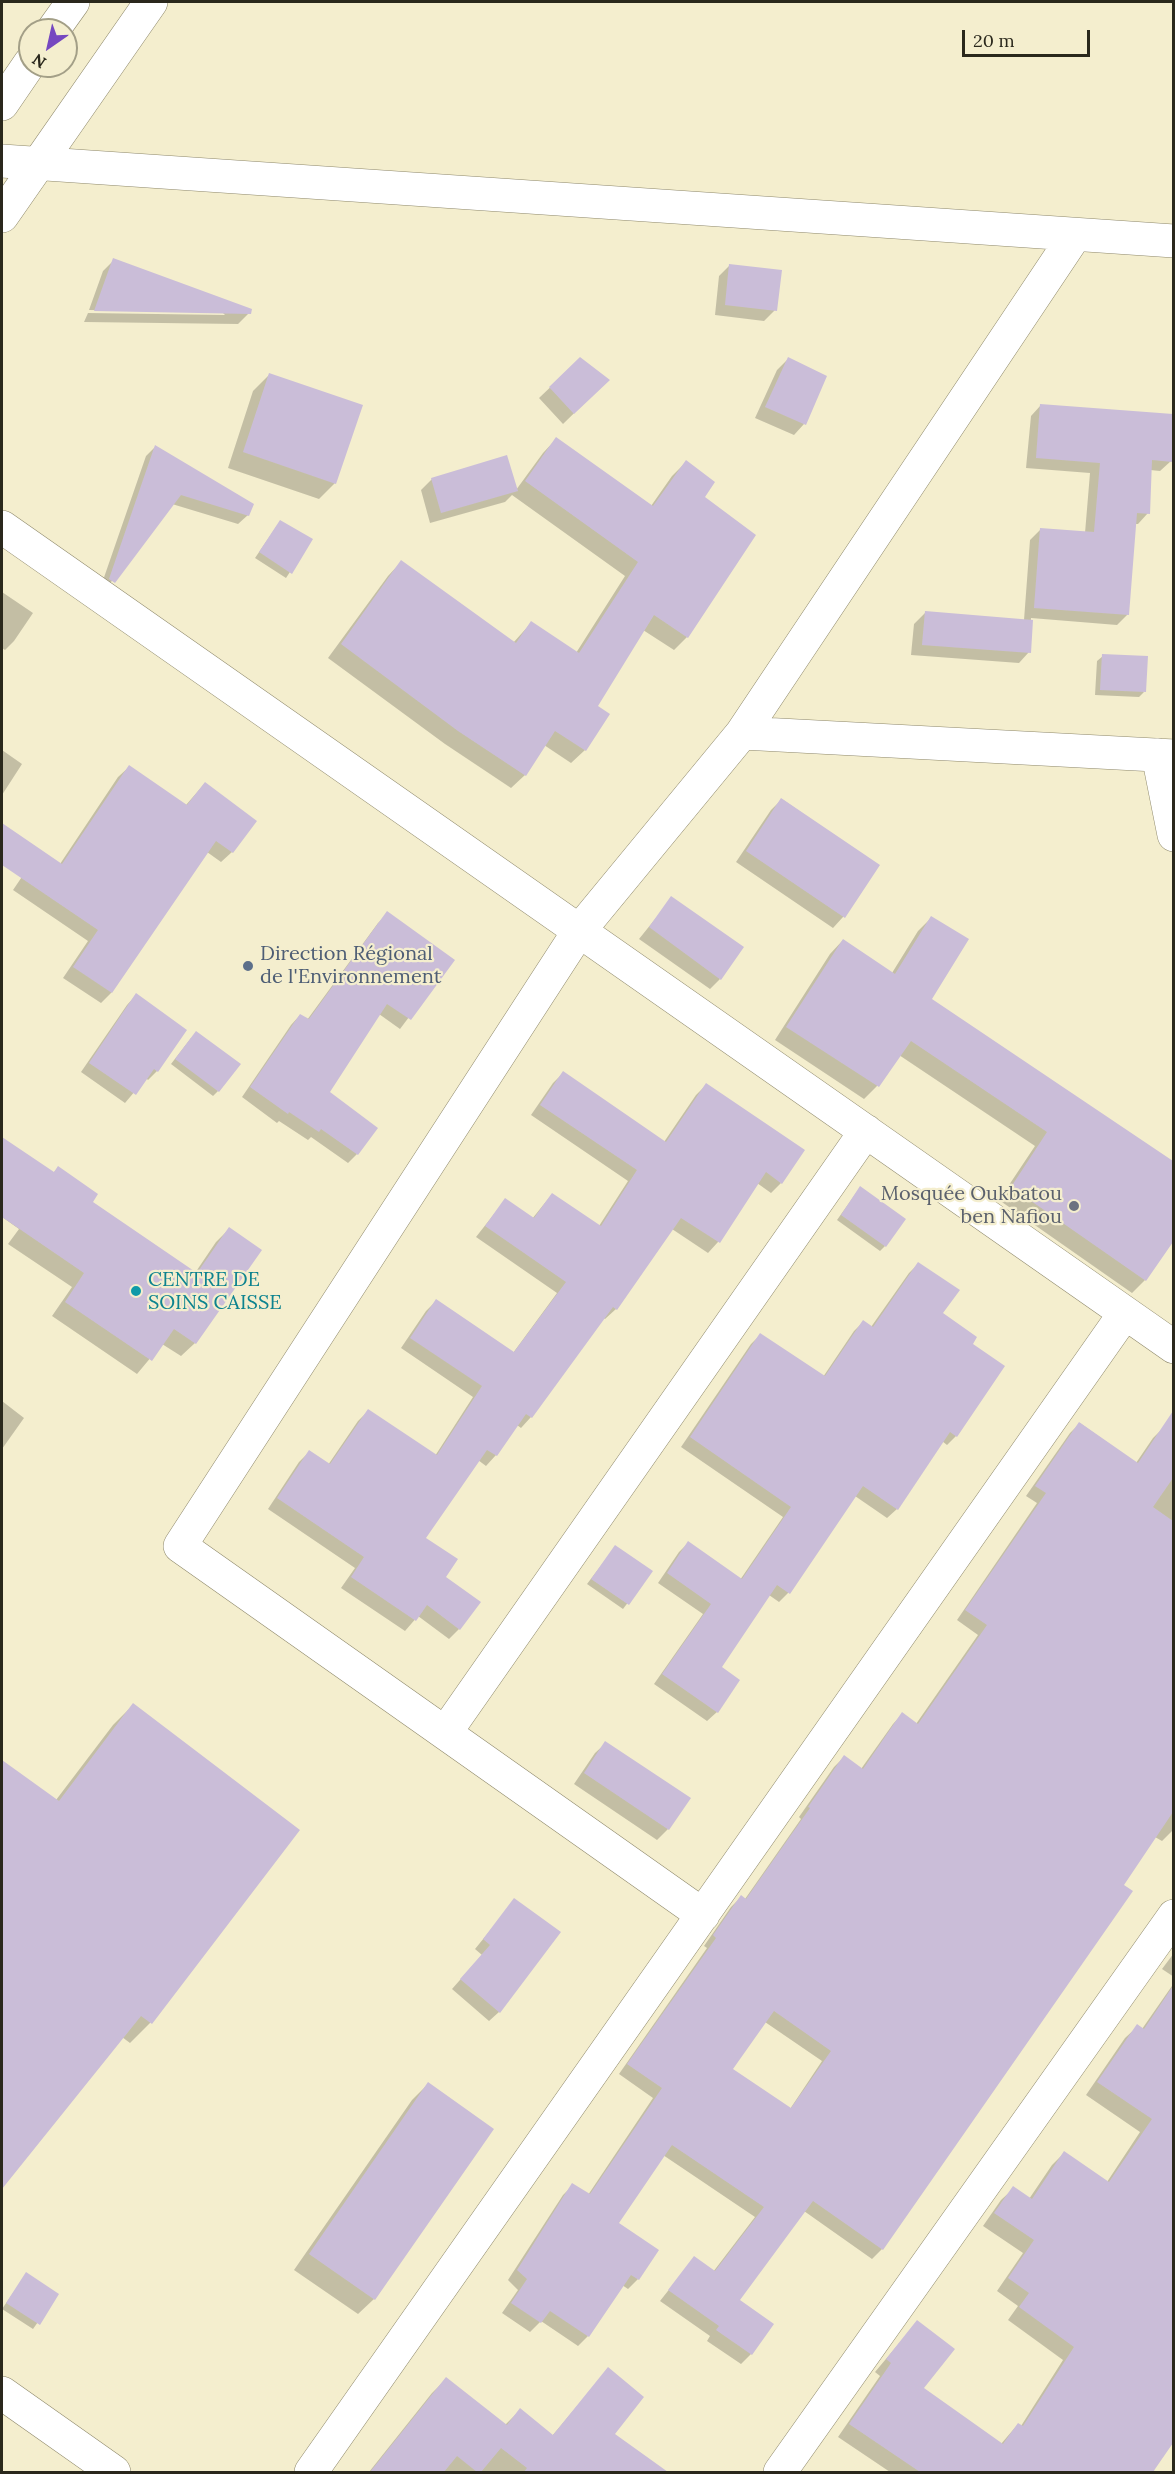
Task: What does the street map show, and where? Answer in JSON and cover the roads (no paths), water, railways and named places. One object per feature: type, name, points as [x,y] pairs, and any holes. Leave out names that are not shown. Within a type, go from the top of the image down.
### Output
[{"type":"street","points":[[62,18],[73,2]]},
{"type":"street","points":[[2,216],[151,2]]},
{"type":"street","points":[[2,104],[20,78]]},
{"type":"street","points":[[2,161],[1173,241]]},
{"type":"street","points":[[703,1915],[180,1546],[579,930],[742,733],[1075,234]]},
{"type":"street","points":[[2,527],[1173,1347]]},
{"type":"street","points":[[742,733],[1166,755],[1173,835]]},
{"type":"street","points":[[446,1733],[866,1131]]},
{"type":"street","points":[[311,2472],[1125,1313]]},
{"type":"street","points":[[780,2472],[1173,1916]]},
{"type":"street","points":[[2,2393],[114,2472]]},
{"type":"place","name":"Direction Régional de l'Environnement","points":[[248,966]]},
{"type":"place","name":"Mosquée Oukbatou ben Nafiou","points":[[1074,1206]]},
{"type":"place","name":"CENTRE DE SOINS CAISSE","points":[[136,1291]]}]
